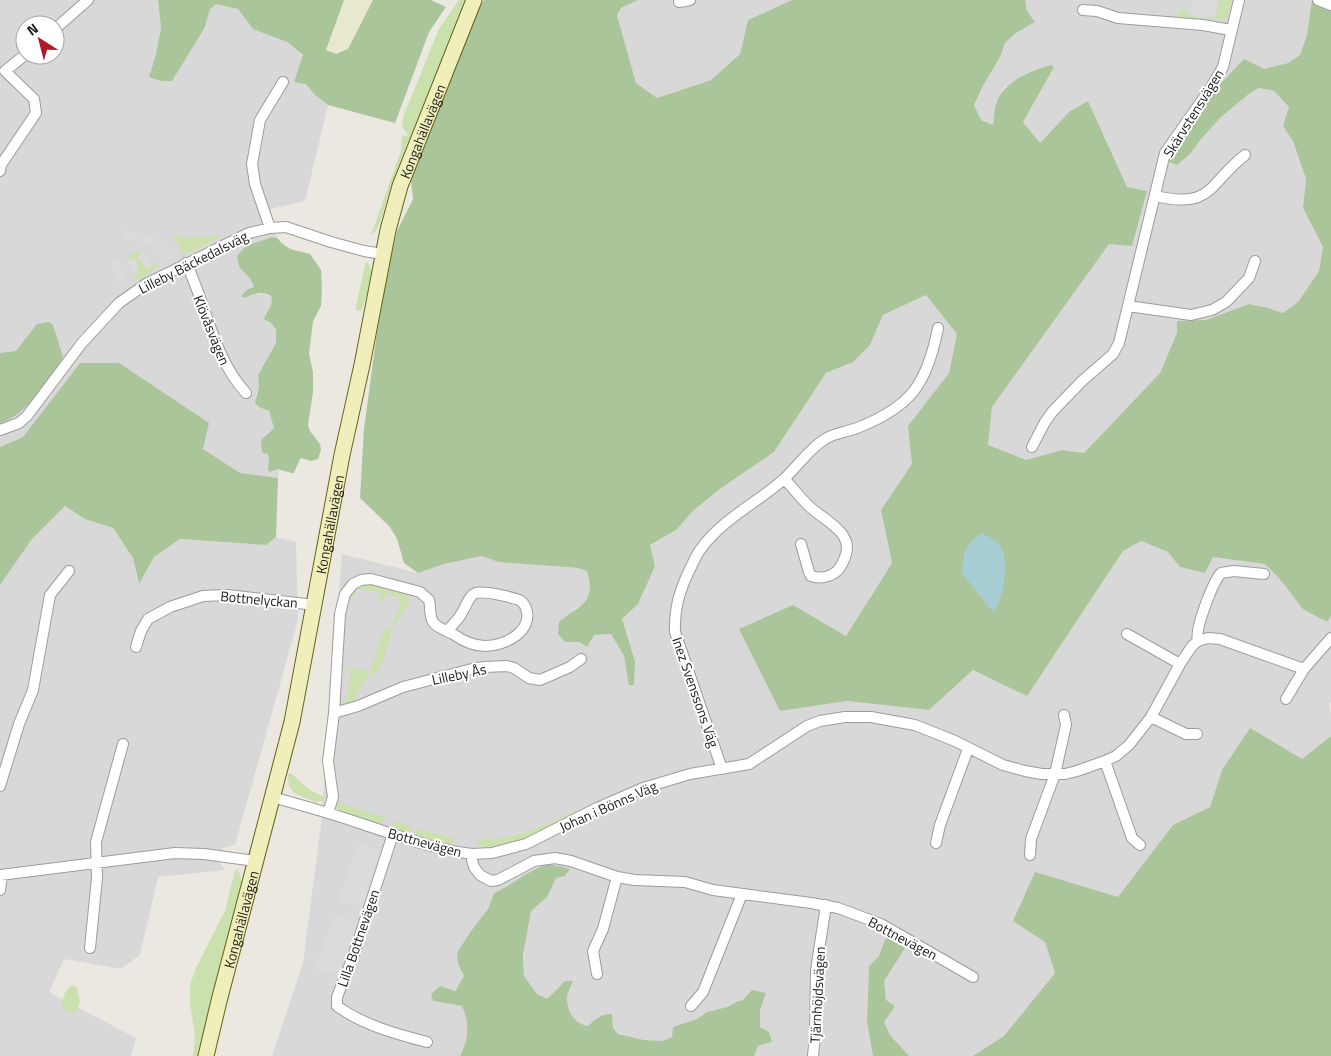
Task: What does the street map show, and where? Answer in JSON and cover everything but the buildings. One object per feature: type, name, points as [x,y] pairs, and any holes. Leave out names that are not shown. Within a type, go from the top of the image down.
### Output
[{"type":"street","points":[[65,20],[88,0]]},
{"type":"street","name":"Kongahällavägen","points":[[206,1056],[292,722],[342,455],[362,366],[392,212],[400,186],[474,0]]},
{"type":"street","points":[[679,2],[690,0]]},
{"type":"street","name":"Skärvstensvägen","points":[[1032,447],[1053,411],[1082,381],[1113,354],[1119,343],[1165,153],[1210,89],[1223,66],[1239,0]]},
{"type":"street","points":[[1318,0],[1331,5]]},
{"type":"street","points":[[1083,10],[1097,11],[1118,18],[1203,25],[1231,30]]},
{"type":"street","points":[[0,171],[1,166],[36,113],[34,99],[3,73],[15,63]]},
{"type":"street","points":[[270,228],[255,184],[252,164],[260,120],[283,82]]},
{"type":"street","points":[[1155,196],[1182,200],[1201,196],[1210,190],[1234,163],[1245,155]]},
{"type":"street","name":"Lilleby Bäckedalsväg","points":[[0,430],[19,423],[27,416],[82,343],[119,303],[146,284],[249,233],[270,228],[286,227],[331,242],[383,254]]},
{"type":"street","points":[[1128,306],[1191,315],[1212,310],[1226,302],[1249,278],[1255,261]]},
{"type":"street","name":"Klövåsvägen","points":[[186,263],[225,366],[246,393]]},
{"type":"street","name":"Inez Svenssons Väg","points":[[722,769],[675,632],[676,607],[680,590],[700,550],[711,536],[734,516],[784,479],[824,439],[874,420],[891,412],[905,401],[918,387],[928,368],[938,328]]},
{"type":"street","points":[[784,479],[807,505],[842,534],[848,549],[843,565],[835,573],[821,578],[811,576],[801,544]]},
{"type":"street","points":[[0,786],[33,690],[50,594],[69,571]]},
{"type":"street","name":"Johan i Bönns Väg","points":[[472,854],[492,853],[526,844],[596,808],[643,788],[690,774],[749,764],[807,726],[820,721],[845,716],[871,717],[915,724],[1003,765],[1042,774],[1077,771],[1106,761],[1116,756],[1129,745],[1151,717],[1180,664],[1192,646],[1198,641],[1197,632],[1214,586],[1221,573],[1234,571],[1264,574]]},
{"type":"street","name":"Lilleby Ås","points":[[328,813],[333,797],[328,761],[334,713],[340,614],[345,594],[352,584],[361,580],[371,579],[424,594],[428,597],[433,622],[436,625],[463,641],[485,646],[502,643],[519,634],[528,620],[525,605],[520,600],[500,595],[480,592],[472,594],[460,615],[447,631]]},
{"type":"street","name":"Bottnelyckan","points":[[136,647],[141,631],[148,619],[170,607],[203,596],[227,594],[315,605]]},
{"type":"street","points":[[1127,634],[1180,664]]},
{"type":"street","points":[[1198,641],[1208,638],[1220,639],[1304,669]]},
{"type":"street","points":[[1286,699],[1304,669],[1331,638]]},
{"type":"street","name":"Lilleby Ås","points":[[334,713],[403,687],[473,669],[507,666],[514,668],[529,678],[540,680],[570,667],[581,659]]},
{"type":"street","points":[[1030,854],[1031,839],[1055,774],[1066,725],[1064,715]]},
{"type":"street","points":[[1151,717],[1186,734],[1197,734]]},
{"type":"street","points":[[90,948],[97,878],[96,842],[123,744]]},
{"type":"street","points":[[936,843],[940,826],[968,749]]},
{"type":"street","points":[[1106,761],[1132,838],[1140,845]]},
{"type":"street","name":"Bottnevägen","points":[[272,797],[422,844],[453,852],[472,854],[474,867],[485,880],[498,880],[534,861],[555,858],[571,861],[617,877],[635,880],[685,882],[713,890],[838,908],[881,924],[973,977]]},
{"type":"street","name":"Lilla Bottnevägen","points":[[393,834],[353,957],[337,997],[337,1006],[361,1020],[395,1034],[428,1042]]},
{"type":"street","points":[[0,890],[1,875],[175,853],[204,854],[255,861]]},
{"type":"street","points":[[597,974],[592,952],[603,929],[617,877]]},
{"type":"street","points":[[691,1006],[703,992],[742,894]]},
{"type":"street","name":"Tjärnhöjdsvägen","points":[[813,1056],[816,1034],[816,970],[826,905]]},
{"type":"shaded area","points":[[0,0],[158,0],[161,28],[149,76],[205,27],[210,8],[216,4],[238,9],[253,29],[287,42],[303,56],[306,84],[315,95],[328,105],[305,201],[270,209],[277,238],[266,239],[242,270],[254,284],[254,287],[248,289],[253,293],[271,296],[272,300],[271,308],[266,313],[268,323],[272,324],[276,330],[276,343],[258,375],[259,387],[256,395],[259,407],[267,409],[271,415],[274,428],[265,435],[262,454],[267,453],[270,461],[268,466],[273,471],[279,470],[278,478],[240,473],[80,363],[23,437],[0,447]]},
{"type":"shaded area","points":[[638,0],[792,0],[748,20],[740,54],[711,80],[657,98],[636,83],[617,15],[621,8]]},
{"type":"shaded area","points":[[1025,0],[1312,0],[1307,35],[1300,55],[1288,63],[1264,69],[1244,60],[1221,83],[1175,148],[1177,165],[1190,154],[1221,117],[1243,98],[1259,88],[1274,91],[1289,107],[1283,126],[1293,141],[1306,179],[1303,208],[1323,247],[1319,271],[1298,302],[1283,313],[1249,304],[1206,320],[1177,322],[1177,333],[1160,373],[1084,453],[1062,450],[1026,460],[988,445],[992,407],[1146,191],[1127,187],[1088,101],[1070,111],[1040,143],[1023,122],[1053,68],[1034,70],[1005,87],[996,102],[993,125],[981,120],[974,105],[1000,57],[1005,43],[1016,33],[1034,22],[1027,11]]},
{"type":"shaded area","points":[[1193,0],[1218,0],[1214,17],[1190,14]]},
{"type":"shaded area","points":[[123,230],[145,235],[153,239],[170,255],[164,259],[150,246],[122,238]]},
{"type":"shaded area","points":[[143,253],[152,265],[147,269],[138,257]]},
{"type":"shaded area","points":[[136,258],[139,273],[132,274],[130,260]]},
{"type":"shaded area","points":[[118,260],[123,280],[117,282],[111,262]]},
{"type":"shaded area","points":[[926,295],[957,334],[949,373],[908,426],[913,464],[881,510],[892,563],[846,636],[793,605],[780,711],[847,701],[929,710],[973,670],[1027,695],[1123,551],[1141,541],[1168,552],[1180,567],[1205,573],[1212,557],[1265,564],[1327,621],[1331,616],[1331,702],[1329,703],[1331,736],[1302,759],[1222,770],[1210,807],[1173,825],[1118,897],[1013,921],[1045,942],[1055,973],[1004,1036],[973,1056],[909,1056],[890,1035],[884,1022],[886,1000],[884,981],[904,949],[886,937],[879,956],[869,966],[867,1022],[873,1056],[754,1056],[758,1046],[771,1042],[768,1032],[760,1027],[760,1010],[765,993],[707,1012],[698,1019],[674,1027],[672,1037],[663,1041],[644,1040],[617,1034],[613,1028],[612,1014],[600,1016],[588,1026],[582,1025],[576,1022],[571,1015],[559,986],[547,999],[537,994],[524,976],[524,944],[531,911],[547,897],[559,867],[549,864],[537,867],[506,888],[494,893],[488,909],[471,931],[458,964],[464,976],[455,991],[440,986],[433,1001],[462,1006],[468,1019],[469,1033],[466,1046],[460,1056],[272,1056],[303,963],[321,824],[342,554],[418,573],[444,564],[482,556],[498,562],[578,568],[587,571],[590,594],[585,604],[574,609],[565,642],[580,641],[593,635],[611,634],[624,656],[635,660],[622,619],[638,604],[650,545],[676,530],[693,511],[720,489],[774,452],[826,373],[853,362],[870,345],[883,315]]},
{"type":"shaded area","points":[[65,506],[85,519],[113,528],[133,558],[138,583],[154,557],[180,539],[266,545],[276,537],[296,542],[298,620],[235,845],[223,848],[219,862],[225,870],[158,877],[140,955],[121,969],[64,959],[49,992],[136,1038],[131,1056],[0,1056],[0,585],[32,539]]},
{"type":"shaded area","points":[[358,844],[383,852],[364,908],[339,900]]},
{"type":"shaded area","points":[[334,915],[359,923],[342,976],[316,968]]},
{"type":"green space","points":[[158,0],[344,0],[326,50],[336,54],[348,49],[373,0],[431,0],[446,7],[429,32],[395,123],[328,105],[315,95],[306,84],[294,82],[303,55],[287,42],[253,29],[238,9],[216,4],[210,9],[205,27],[172,81],[161,81],[149,77],[161,28]]},
{"type":"green space","points":[[344,0],[373,0],[348,49],[336,54],[326,51]]},
{"type":"green space","points":[[459,0],[468,0],[401,159],[380,223],[371,235],[401,151],[402,135],[408,135],[402,127],[403,117],[439,29]]},
{"type":"green space","points":[[484,0],[638,0],[621,8],[617,15],[636,83],[657,98],[711,80],[740,54],[748,20],[792,0],[1025,0],[1027,11],[1035,22],[1016,33],[1005,43],[1000,57],[974,105],[981,120],[993,125],[996,104],[1006,87],[1027,73],[1051,65],[1054,67],[1023,122],[1040,143],[1070,111],[1088,101],[1127,187],[1147,191],[1132,246],[1109,244],[992,407],[988,445],[1026,460],[1062,450],[1084,453],[1160,373],[1177,333],[1177,321],[1206,320],[1249,304],[1283,313],[1298,302],[1319,271],[1323,247],[1303,208],[1306,179],[1293,141],[1283,126],[1289,107],[1274,91],[1259,88],[1250,93],[1221,117],[1190,154],[1177,165],[1167,161],[1221,83],[1244,59],[1264,69],[1288,63],[1300,55],[1307,35],[1312,0],[1331,0],[1331,616],[1327,622],[1303,609],[1279,578],[1265,564],[1213,557],[1205,573],[1180,567],[1168,552],[1141,541],[1123,551],[1027,696],[973,670],[929,710],[847,701],[780,711],[739,629],[793,605],[846,636],[892,563],[881,510],[912,464],[908,426],[949,373],[957,334],[926,295],[883,315],[870,345],[853,362],[826,373],[774,452],[720,489],[693,511],[676,530],[650,545],[655,566],[638,604],[622,619],[635,661],[634,685],[629,685],[624,656],[611,634],[594,635],[587,647],[580,642],[565,642],[558,634],[559,622],[585,602],[588,597],[590,591],[587,571],[578,568],[498,562],[482,556],[444,564],[418,573],[404,563],[397,539],[390,527],[360,498],[364,429],[383,287],[397,231],[413,199],[411,180],[426,144],[431,113],[474,16]]},
{"type":"green space","points":[[1219,0],[1232,0],[1226,20],[1207,19],[1216,17]]},
{"type":"green space","points":[[1179,10],[1188,12],[1189,15],[1198,16],[1198,18],[1180,17]]},
{"type":"green space","points":[[219,235],[220,237],[185,255],[172,236],[195,238]]},
{"type":"green space","points":[[272,237],[277,238],[289,248],[310,254],[321,270],[321,306],[313,321],[309,354],[313,372],[313,392],[308,425],[310,431],[320,444],[321,450],[318,459],[311,461],[301,458],[294,473],[277,469],[270,472],[268,469],[269,458],[267,453],[264,454],[262,452],[261,440],[274,428],[269,411],[255,403],[259,387],[258,375],[276,343],[276,330],[272,324],[264,319],[271,305],[271,296],[261,293],[245,298],[241,296],[248,289],[254,287],[239,266],[237,256],[246,246]]},
{"type":"green space","points":[[135,252],[143,253],[138,257],[147,269],[155,262],[159,266],[139,280],[132,276],[139,273],[136,259],[130,260],[129,257]]},
{"type":"green space","points":[[366,261],[370,266],[371,279],[361,311],[356,310],[356,306]]},
{"type":"green space","points":[[49,322],[53,325],[63,357],[44,386],[28,405],[10,419],[0,423],[0,353],[16,351],[37,324]]},
{"type":"green space","points":[[80,363],[119,363],[209,423],[203,449],[240,473],[278,478],[276,537],[266,545],[180,539],[154,557],[139,584],[133,558],[113,528],[85,519],[65,506],[32,539],[0,585],[0,447],[23,437]]},
{"type":"green space","points":[[374,584],[392,589],[382,602],[380,600],[381,592],[356,589],[355,596],[351,597],[352,590],[359,585]]},
{"type":"green space","points":[[395,590],[409,594],[409,598],[402,614],[395,624],[391,625],[399,610],[400,597],[388,596]]},
{"type":"green space","points":[[387,627],[393,628],[383,661],[371,676],[369,670],[375,660],[380,639]]},
{"type":"green space","points":[[343,661],[344,668],[367,671],[368,677],[360,686],[354,703],[349,706],[339,706],[339,701],[347,701],[351,671],[342,669]]},
{"type":"green space","points":[[1250,728],[1302,759],[1331,736],[1331,1056],[973,1056],[1004,1036],[1055,973],[1045,942],[1013,921],[1035,872],[1118,897],[1173,825],[1210,807],[1222,770]]},
{"type":"green space","points":[[711,766],[670,775],[639,785],[552,827],[507,845],[489,847],[478,844],[478,839],[504,838],[517,835],[628,789],[660,777],[677,772]]},
{"type":"green space","points":[[288,774],[292,774],[310,790],[326,798],[315,802],[294,793],[289,786]]},
{"type":"green space","points":[[336,802],[386,819],[378,824],[341,811],[337,808]]},
{"type":"green space","points":[[394,821],[410,826],[412,830],[408,833],[394,828],[392,824]]},
{"type":"green space","points":[[416,829],[451,837],[453,844],[416,836]]},
{"type":"green space","points":[[549,864],[570,869],[565,876],[556,878],[547,897],[531,911],[523,955],[524,976],[537,994],[547,999],[565,981],[573,981],[567,995],[568,1005],[573,1017],[579,1023],[588,1026],[602,1016],[612,1014],[613,1028],[618,1034],[644,1040],[663,1041],[672,1037],[673,1027],[697,1019],[707,1012],[727,1007],[743,1000],[752,990],[766,993],[760,1010],[760,1027],[769,1032],[772,1042],[758,1046],[754,1056],[460,1056],[467,1037],[467,1025],[462,1006],[433,1001],[431,994],[440,986],[455,991],[464,976],[458,964],[457,953],[488,909],[494,893]]},
{"type":"green space","points":[[237,869],[241,879],[238,898],[200,1056],[193,1056],[195,1036],[190,1003],[190,985],[196,968],[225,911]]},
{"type":"green space","points":[[886,937],[905,948],[884,981],[886,1000],[895,1006],[884,1022],[890,1035],[909,1056],[873,1056],[867,1022],[869,966],[879,956]]},
{"type":"green space","points":[[73,985],[77,988],[80,1001],[77,1010],[70,1013],[63,1009],[62,1002],[65,992]]},
{"type":"water","points":[[981,533],[996,542],[1004,556],[1004,582],[1000,600],[992,611],[962,573],[966,550],[971,542]]}]
